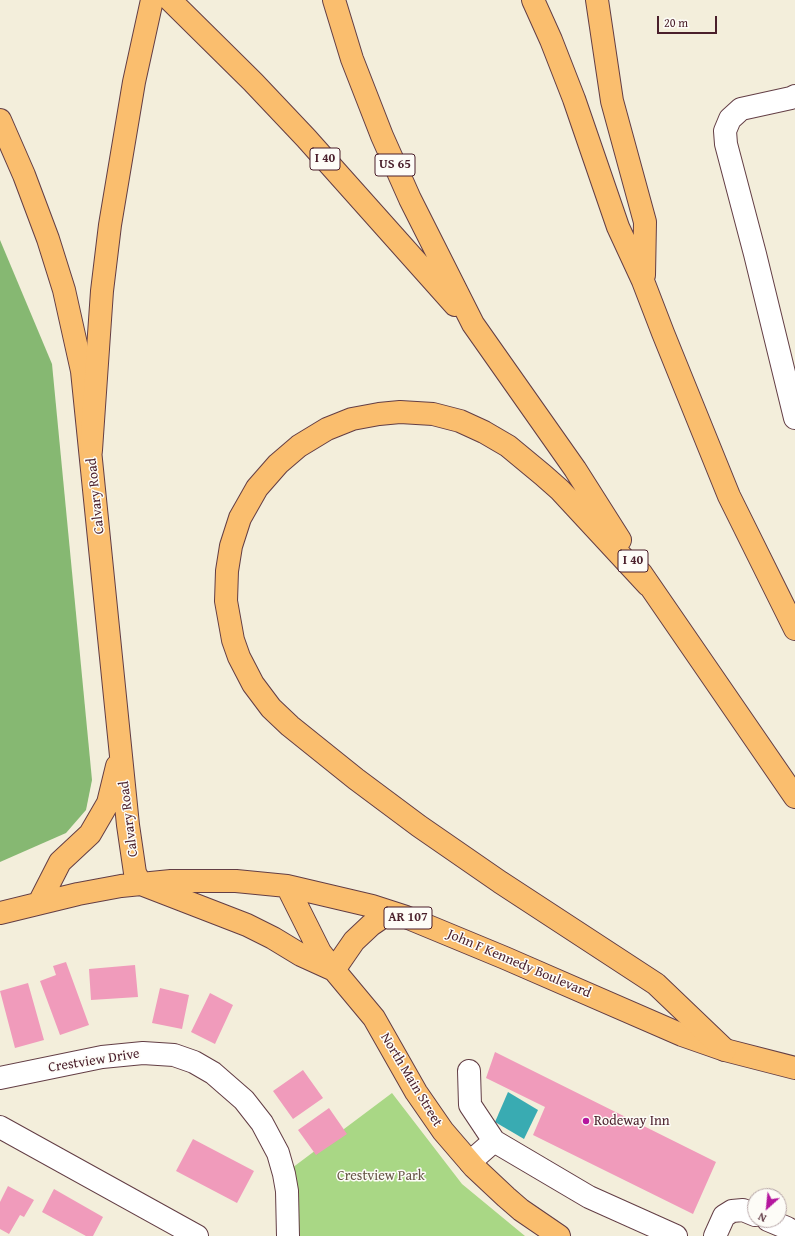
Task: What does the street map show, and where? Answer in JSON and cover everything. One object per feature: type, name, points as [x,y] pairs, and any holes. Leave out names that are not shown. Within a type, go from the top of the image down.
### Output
[{"type":"main road","points":[[91,450],[103,284],[110,225],[134,82],[152,0]]},
{"type":"main road","name":"I 40","points":[[170,0],[253,82],[306,138],[473,324],[574,468],[648,585],[795,797]]},
{"type":"main road","name":"US 65","points":[[334,0],[352,59],[382,136],[414,206],[473,324]]},
{"type":"main road","points":[[533,0],[551,40],[574,99],[618,226],[643,281],[729,496],[795,629]]},
{"type":"main road","points":[[597,0],[612,101],[645,222],[643,281]]},
{"type":"main road","name":"Calvary Road","points":[[0,120],[24,174],[48,239],[64,290],[82,371],[128,825],[135,873],[141,884]]},
{"type":"main road","points":[[648,585],[560,490],[543,474],[508,446],[484,432],[460,421],[433,414],[400,412],[352,419],[327,429],[299,446],[278,464],[257,488],[240,518],[231,546],[227,571],[226,601],[233,640],[239,657],[253,684],[271,708],[290,726],[356,779],[419,826],[500,882],[656,984],[725,1050]]},
{"type":"main road","points":[[39,903],[60,862],[90,834],[108,803],[121,750]]},
{"type":"main road","name":"John F Kennedy Boulevard","points":[[0,913],[39,903],[121,886],[171,881],[236,881],[287,886],[336,897],[390,912],[506,958],[682,1035],[725,1050],[782,1066],[795,1068]]},
{"type":"main road","points":[[141,884],[247,925],[273,938],[301,955],[334,970],[354,941],[371,925],[390,912]]},
{"type":"main road","name":"North Main Street","points":[[287,886],[320,952],[374,1018],[416,1092],[443,1131],[470,1162],[506,1197],[521,1210],[559,1236]]},
{"type":"street","points":[[795,96],[741,109],[730,119],[725,131],[726,144],[755,254],[795,418]]},
{"type":"street","name":"Crestview Drive","points":[[0,1078],[102,1057],[143,1053],[174,1055],[194,1062],[213,1073],[244,1100],[262,1123],[278,1153],[284,1174],[287,1191],[288,1236]]},
{"type":"street","points":[[469,1071],[470,1105],[494,1141],[589,1197],[676,1236]]},
{"type":"street","points":[[0,1127],[197,1236]]},
{"type":"street","points":[[470,1162],[494,1141]]},
{"type":"street","points":[[715,1236],[724,1216],[732,1211],[743,1210],[747,1212]]},
{"type":"green space","points":[[0,240],[52,364],[92,780],[86,810],[66,833],[0,862]]},
{"type":"green space","name":"Crestview Park","points":[[392,1093],[462,1184],[525,1236],[287,1236],[284,1174]]},
{"type":"water","points":[[508,1092],[538,1110],[524,1139],[495,1122]]},
{"type":"building","points":[[66,962],[89,1025],[60,1035],[40,981],[56,975],[53,966]]},
{"type":"building","points":[[135,965],[138,997],[91,1000],[89,969]]},
{"type":"building","points":[[28,983],[44,1040],[15,1048],[0,991]]},
{"type":"building","points":[[160,988],[189,995],[182,1029],[152,1023]]},
{"type":"building","points":[[210,993],[233,1005],[215,1044],[191,1032]]},
{"type":"building","name":"Rodeway Inn","points":[[495,1052],[716,1162],[693,1214],[533,1135],[545,1107],[486,1078]]},
{"type":"building","points":[[303,1070],[323,1098],[293,1119],[273,1091]]},
{"type":"building","points":[[329,1108],[347,1134],[316,1155],[298,1130]]},
{"type":"building","points":[[193,1139],[254,1171],[237,1203],[176,1171]]},
{"type":"building","points":[[8,1186],[34,1200],[24,1217],[20,1215],[9,1234],[0,1229],[0,1202]]},
{"type":"building","points":[[54,1189],[103,1217],[93,1236],[86,1236],[42,1212]]},
{"type":"place","name":"Rodeway Inn","points":[[586,1121]]}]
